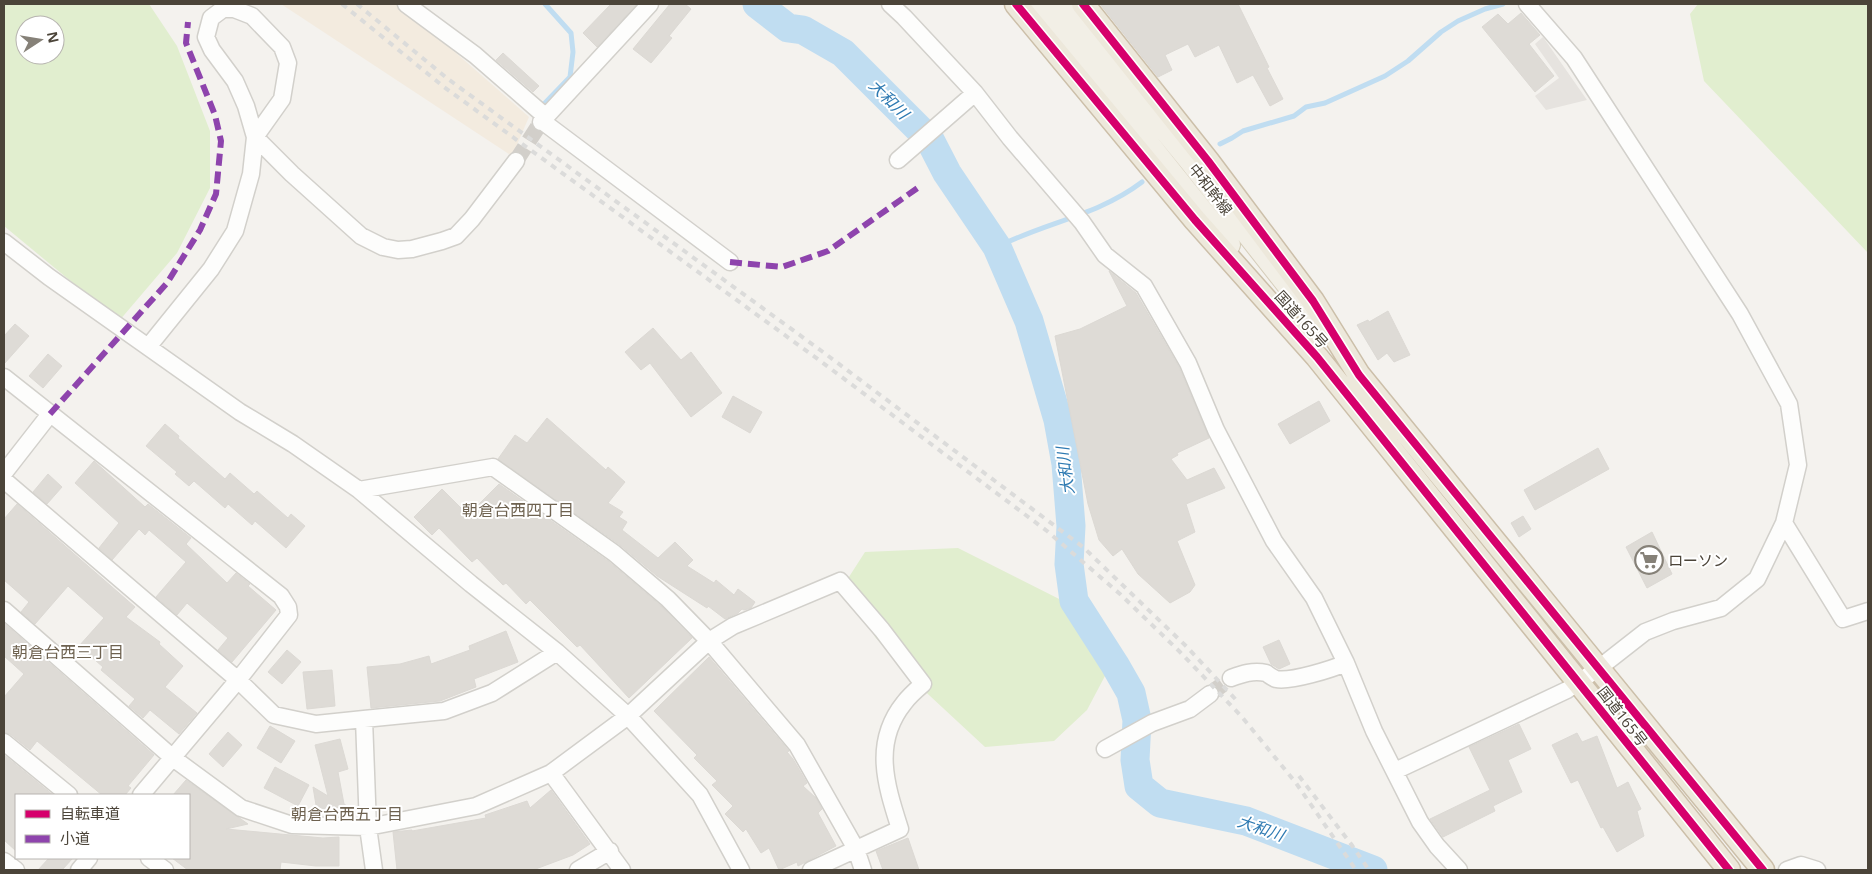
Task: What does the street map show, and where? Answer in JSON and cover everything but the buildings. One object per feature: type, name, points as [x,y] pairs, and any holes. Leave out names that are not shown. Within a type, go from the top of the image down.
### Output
[{"type":"highway","name":"国道165号","points":[[1016,4],[1195,220],[1318,357],[1729,870]]},
{"type":"highway","name":"国道165号","points":[[1083,4],[1202,154],[1313,301],[1359,375],[1763,870]]},
{"type":"main road","name":"中和幹線","points":[[1038,4],[1318,357]]},
{"type":"main road","name":"中和幹線","points":[[1061,4],[1359,375]]},
{"type":"street","points":[[406,4],[475,55],[542,120],[730,262]]},
{"type":"street","points":[[542,120],[650,4]]},
{"type":"street","points":[[890,4],[975,94],[1077,217],[1105,255],[1144,286],[1188,363],[1216,430],[1274,541],[1314,598],[1346,663],[1371,725],[1420,822],[1437,846],[1459,870]]},
{"type":"street","points":[[1395,771],[1567,690],[1645,632],[1673,621],[1720,608],[1758,579],[1784,523],[1798,465],[1789,404],[1740,314],[1580,66],[1527,4]]},
{"type":"street","points":[[148,347],[211,269],[235,230],[251,174],[255,137],[246,106],[235,81],[212,50],[206,37],[211,18],[224,9],[234,9],[252,16],[282,48],[288,63],[282,99],[255,137]]},
{"type":"street","points":[[898,160],[975,94]]},
{"type":"street","points":[[255,137],[298,180],[361,236],[383,247],[398,250],[412,249],[456,236],[472,219],[516,161]]},
{"type":"street","points":[[4,242],[49,277],[240,412],[293,444],[359,490],[471,584],[557,652],[628,716],[700,795],[741,870]]},
{"type":"street","points":[[4,377],[281,596],[288,607],[289,615],[238,680],[142,794]]},
{"type":"street","points":[[4,473],[50,414]]},
{"type":"street","points":[[359,490],[493,467],[614,553],[668,598],[709,641],[797,745],[856,849],[863,870]]},
{"type":"street","points":[[4,480],[238,680],[274,715],[316,724],[444,710],[492,692],[557,652]]},
{"type":"street","points":[[1784,523],[1842,619],[1868,612]]},
{"type":"street","points":[[4,610],[173,758],[241,808],[292,825],[368,827],[476,806],[551,773],[628,716],[709,641],[733,626],[840,581],[882,630],[923,684],[903,704],[889,727],[883,758],[885,780],[900,829],[811,870]]},
{"type":"street","points":[[1231,678],[1249,672],[1266,674],[1277,679],[1300,677],[1332,669],[1346,663]]},
{"type":"street","points":[[1105,749],[1152,723],[1190,709],[1210,694]]},
{"type":"street","points":[[364,720],[368,827],[374,870]]},
{"type":"street","points":[[4,742],[68,794]]},
{"type":"street","points":[[551,773],[610,851],[622,870]]},
{"type":"street","points":[[578,870],[610,851]]},
{"type":"street","points":[[79,870],[88,859]]},
{"type":"street","points":[[149,859],[165,870]]},
{"type":"street","points":[[4,860],[16,870]]},
{"type":"street","points":[[1787,870],[1801,865],[1817,870]]},
{"type":"shaded area","points":[[281,4],[400,4],[529,117],[512,156]]},
{"type":"shaded area","points":[[1543,37],[1587,100],[1546,110],[1535,96],[1559,78],[1535,44]]},
{"type":"green space","points":[[4,4],[149,4],[177,46],[210,131],[210,188],[177,253],[119,321],[4,226]]},
{"type":"green space","points":[[1698,4],[1868,4],[1868,253],[1704,81],[1690,14]]},
{"type":"green space","points":[[958,548],[1091,615],[1115,657],[1087,710],[1054,741],[985,747],[916,683],[875,637],[847,580],[865,552]]},
{"type":"water","points":[[750,4],[770,4],[801,30],[787,35]]},
{"type":"waterway","points":[[544,104],[570,77],[573,52],[571,33],[545,4]]},
{"type":"waterway","name":"大和川","points":[[757,4],[788,28],[803,30],[843,53],[930,140],[947,173],[997,247],[1029,321],[1058,420],[1066,464],[1071,526],[1069,564],[1074,601],[1131,693],[1137,720],[1135,760],[1139,786],[1160,803],[1246,821],[1373,870]]},
{"type":"waterway","points":[[1220,144],[1243,131],[1294,116],[1306,107],[1325,103],[1385,76],[1408,61],[1441,32],[1458,21],[1485,9],[1503,4]]},
{"type":"waterway","points":[[997,247],[1015,238],[1107,203],[1125,194],[1142,182]]},
{"type":"tunnel","points":[[516,161],[541,122]]},
{"type":"tunnel","points":[[1210,694],[1231,678]]},
{"type":"railway","points":[[342,4],[444,87],[819,360],[1047,531],[1120,594],[1180,652],[1242,717],[1296,783],[1356,870]]},
{"type":"railway","points":[[357,4],[448,79],[823,352],[1083,547],[1187,647],[1239,703]]},
{"type":"railway","points":[[1299,776],[1369,870]]},
{"type":"marked path","points":[[50,414],[167,283],[200,230],[216,194],[221,141],[215,115],[186,43],[188,22]]},
{"type":"marked path","points":[[730,262],[782,267],[828,251],[919,187]]},
{"type":"cycle path","points":[[1016,4],[1195,220],[1317,357],[1729,870]]},
{"type":"cycle path","points":[[1083,4],[1208,161],[1313,301],[1359,375],[1763,870]]},
{"type":"place","name":"ローソン","points":[[1649,560]]},
{"type":"district","name":"朝倉台西四丁目","points":[[518,510]]},
{"type":"district","name":"朝倉台西三丁目","points":[[68,652]]},
{"type":"district","name":"朝倉台西五丁目","points":[[347,814]]}]
